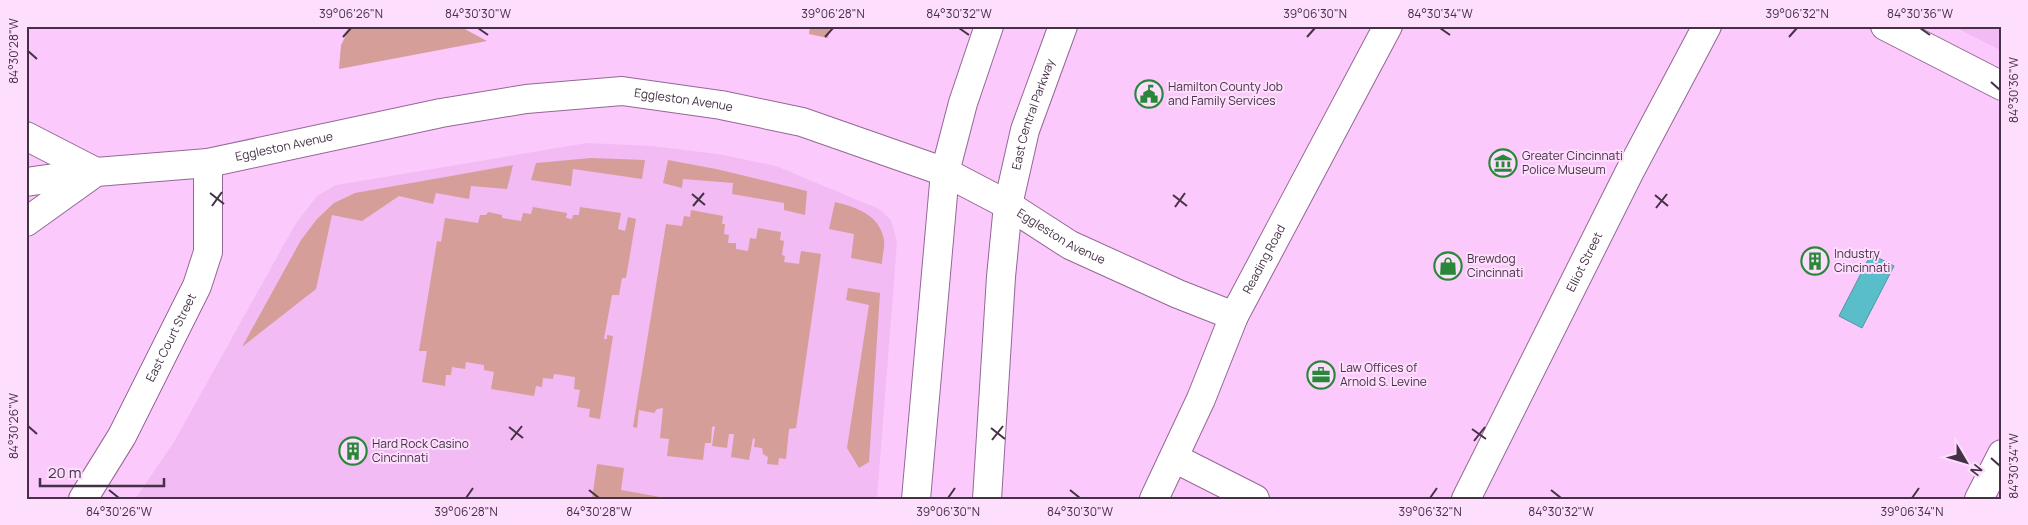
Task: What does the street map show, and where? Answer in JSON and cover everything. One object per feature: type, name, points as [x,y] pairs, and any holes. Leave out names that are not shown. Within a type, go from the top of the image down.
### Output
[{"type":"main road","points":[[916,499],[945,172],[963,103],[989,26]]},
{"type":"main road","name":"East Central Parkway","points":[[1008,205],[1025,130],[1063,26]]},
{"type":"main road","name":"Reading Road","points":[[1154,499],[1201,399],[1234,316],[1388,26]]},
{"type":"main road","name":"Elliot Street","points":[[1466,499],[1630,171],[1707,26]]},
{"type":"main road","points":[[1892,28],[2002,86]]},
{"type":"main road","name":"Eggleston Avenue","points":[[26,182],[96,172],[208,163],[441,113],[526,99],[622,91],[721,105],[802,122],[945,172],[1008,205],[1070,245],[1178,294],[1234,316]]},
{"type":"main road","points":[[26,136],[96,172],[26,222]]},
{"type":"main road","name":"East Court Street","points":[[83,499],[122,436],[197,286],[208,252],[208,163]]},
{"type":"main road","points":[[987,499],[1001,278],[1008,205]]},
{"type":"main road","points":[[1979,499],[2002,454]]},
{"type":"main road","points":[[1174,458],[1255,499]]},
{"type":"shaded area","points":[[351,26],[459,26],[487,41],[339,69],[341,45]]},
{"type":"shaded area","points":[[810,26],[830,26],[828,38],[809,34]]},
{"type":"shaded area","points":[[1953,26],[2002,26],[2002,51]]},
{"type":"shaded area","name":"Hard Rock Casino Cincinnati","points":[[587,143],[651,146],[718,154],[776,166],[879,209],[891,220],[897,242],[877,499],[135,499],[174,442],[296,223],[317,196],[336,185]]},
{"type":"shaded area","points":[[591,158],[645,160],[642,179],[573,169],[571,186],[531,180],[536,163]]},
{"type":"shaded area","points":[[668,160],[716,169],[807,191],[805,215],[784,210],[784,203],[732,194],[733,183],[683,179],[682,188],[663,183]]},
{"type":"shaded area","points":[[513,165],[507,189],[471,186],[469,199],[436,193],[433,204],[399,196],[362,221],[332,215],[316,289],[242,347],[301,240],[317,219],[334,203],[355,193]]},
{"type":"shaded area","points":[[835,202],[859,210],[878,224],[884,240],[882,264],[851,258],[854,234],[829,229]]},
{"type":"shaded area","points":[[533,207],[567,213],[566,218],[572,219],[573,215],[579,215],[580,207],[621,213],[618,229],[625,231],[628,217],[636,219],[626,278],[622,278],[619,295],[612,295],[604,339],[607,339],[607,335],[613,336],[600,419],[589,417],[590,409],[577,407],[580,390],[574,389],[575,377],[554,374],[553,379],[543,378],[542,387],[536,386],[534,396],[491,389],[494,372],[484,370],[484,365],[466,362],[465,369],[452,367],[451,375],[446,375],[445,386],[422,382],[427,351],[419,351],[437,241],[441,242],[445,218],[478,223],[480,215],[486,215],[488,212],[502,215],[502,218],[521,221],[523,213],[531,214]]},
{"type":"shaded area","points":[[691,210],[723,216],[722,224],[725,224],[724,234],[729,235],[728,243],[736,243],[736,249],[748,251],[750,238],[756,239],[758,228],[781,232],[780,240],[784,241],[782,255],[785,256],[784,262],[799,264],[801,251],[821,254],[796,428],[789,429],[786,459],[779,458],[778,465],[767,464],[768,457],[763,454],[762,448],[754,447],[755,439],[753,438],[749,460],[731,457],[734,434],[729,434],[727,448],[712,446],[715,426],[712,427],[711,443],[705,443],[703,460],[667,456],[669,439],[660,438],[663,408],[657,409],[654,413],[639,410],[637,428],[633,427],[666,224],[682,226],[684,216],[690,217]]},
{"type":"shaded area","points":[[1871,254],[1894,266],[1862,328],[1839,316]]},
{"type":"shaded area","points":[[848,288],[880,293],[869,462],[859,468],[847,448],[869,305],[846,300]]},
{"type":"shaded area","points":[[597,464],[624,468],[621,490],[671,499],[592,499]]},
{"type":"place","name":"Hamilton County Job and Family Services","points":[[1149,94]]},
{"type":"place","name":"Greater Cincinnati Police Museum","points":[[1503,163]]},
{"type":"place","name":"Industry Cincinnati","points":[[1815,261]]},
{"type":"place","name":"Brewdog Cincinnati","points":[[1448,266]]},
{"type":"place","name":"Law Offices of Arnold S. Levine","points":[[1321,375]]},
{"type":"place","name":"Hard Rock Casino Cincinnati","points":[[353,451]]}]
